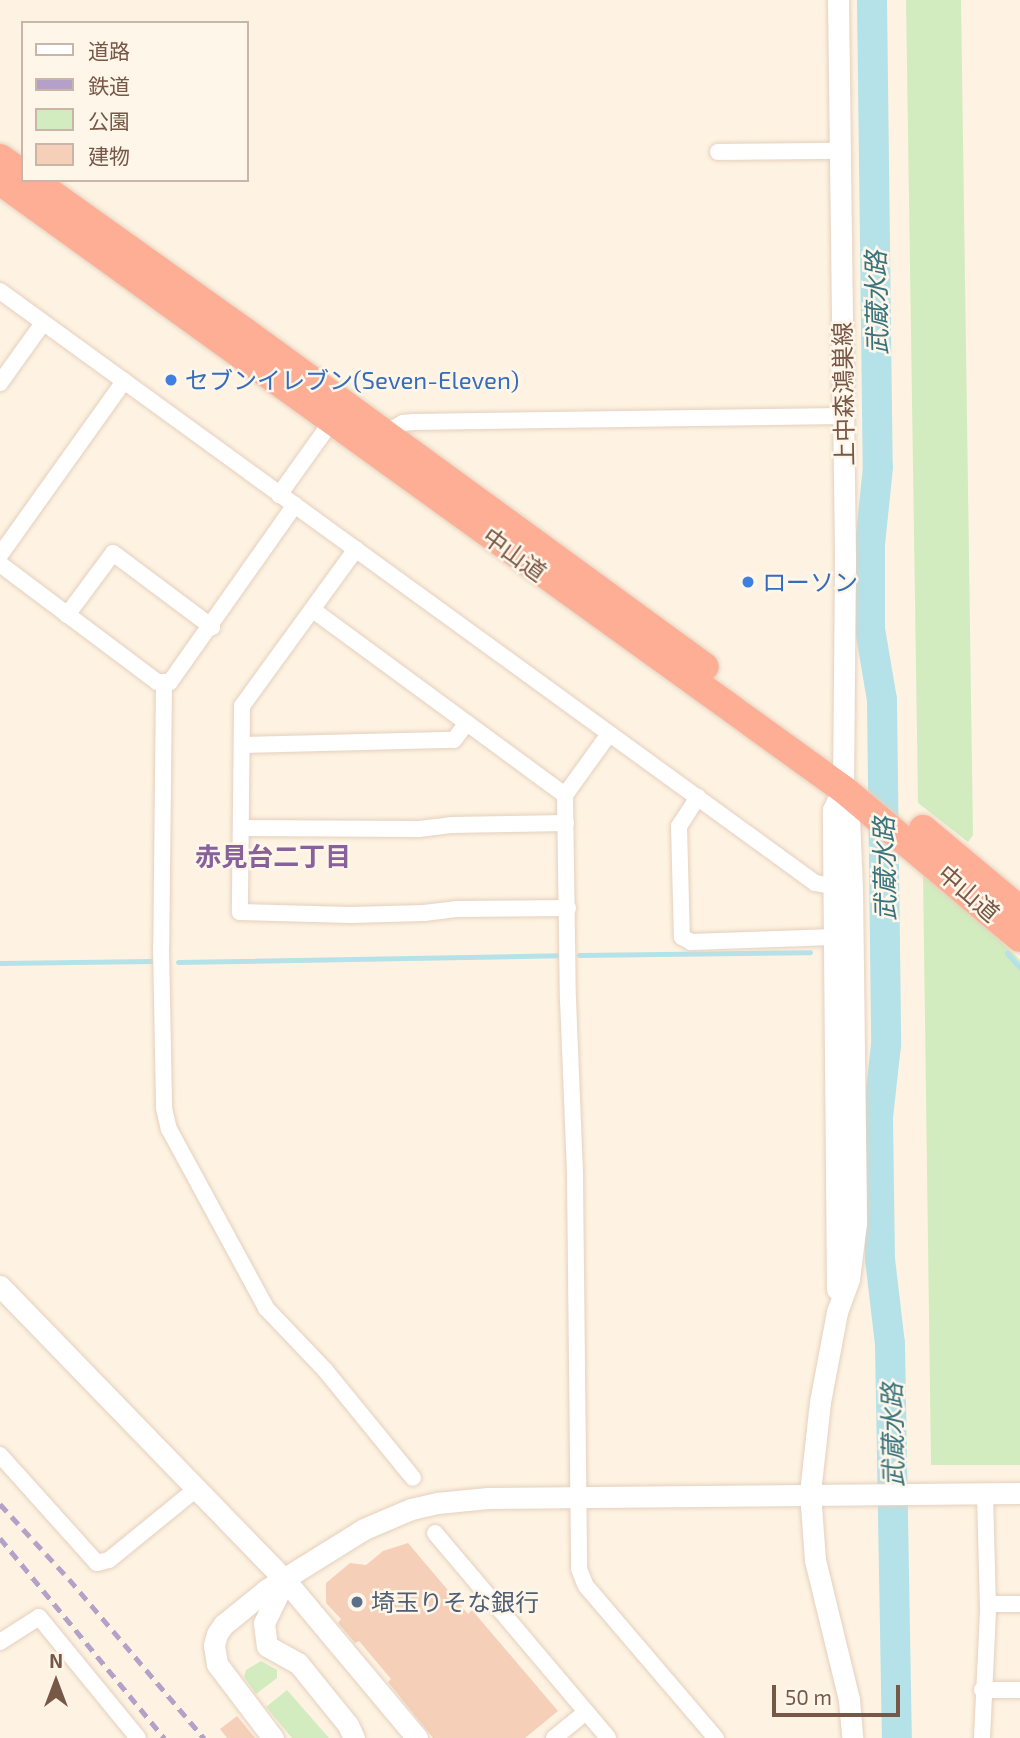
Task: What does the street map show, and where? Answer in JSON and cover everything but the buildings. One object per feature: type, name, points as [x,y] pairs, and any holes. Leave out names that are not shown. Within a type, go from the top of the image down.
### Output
[{"type":"highway","points":[[0,158],[21,173]]},
{"type":"highway","name":"中山道","points":[[0,181],[331,421],[852,785]]},
{"type":"highway","name":"中山道","points":[[35,182],[385,433],[904,826],[1020,910]]},
{"type":"highway","name":"中山道","points":[[904,826],[1020,938]]},
{"type":"street","name":"上中森鴻巣線","points":[[838,0],[843,416],[852,785],[842,888]]},
{"type":"street","points":[[718,152],[840,151]]},
{"type":"street","points":[[0,291],[816,883],[842,888]]},
{"type":"street","points":[[0,383],[43,323]]},
{"type":"street","points":[[0,555],[124,381]]},
{"type":"street","points":[[385,433],[403,423],[413,422],[843,416]]},
{"type":"street","points":[[279,495],[331,421]]},
{"type":"street","points":[[0,564],[157,682],[170,682],[212,627],[295,505]]},
{"type":"street","points":[[356,549],[242,706],[240,912],[350,915],[424,913],[456,909],[568,908]]},
{"type":"street","points":[[67,615],[113,553],[212,627]]},
{"type":"street","points":[[313,610],[565,795]]},
{"type":"street","points":[[164,682],[161,947],[164,1108],[169,1129],[266,1308],[325,1370],[413,1478]]},
{"type":"street","points":[[242,745],[454,740],[466,724]]},
{"type":"street","points":[[609,734],[565,795],[580,1497],[579,1569],[586,1586],[716,1738]]},
{"type":"street","points":[[698,797],[679,826],[682,937],[691,942],[834,937]]},
{"type":"street","points":[[242,828],[419,829],[451,825],[566,823]]},
{"type":"street","points":[[837,1312],[834,937],[842,888]]},
{"type":"street","points":[[842,888],[855,1242],[849,1279],[837,1312],[813,1440],[818,1493],[815,1560],[849,1700],[852,1738]]},
{"type":"street","points":[[0,1286],[285,1580],[417,1738]]},
{"type":"street","points":[[0,1455],[97,1563],[109,1560],[196,1489]]},
{"type":"street","points":[[982,1738],[982,1690],[988,1604],[985,1492]]},
{"type":"street","points":[[273,1738],[217,1664],[214,1644],[223,1625],[266,1590],[364,1529],[411,1510],[465,1499],[818,1493],[1020,1493]]},
{"type":"street","points":[[435,1533],[608,1738]]},
{"type":"street","points":[[285,1580],[264,1623],[267,1647],[298,1663],[348,1725],[354,1738]]},
{"type":"street","points":[[988,1604],[1020,1604]]},
{"type":"street","points":[[0,1642],[39,1617],[138,1738]]},
{"type":"street","points":[[982,1690],[1020,1690]]},
{"type":"street","points":[[554,1738],[586,1712]]},
{"type":"green space","points":[[906,0],[961,0],[973,835],[968,842],[918,803]]},
{"type":"green space","points":[[923,875],[984,925],[1020,960],[1020,1465],[931,1465]]},
{"type":"green space","points":[[261,1661],[277,1670],[277,1678],[256,1694],[244,1677],[246,1670]]},
{"type":"green space","points":[[287,1690],[329,1738],[292,1738],[266,1707]]},
{"type":"waterway","name":"武蔵水路","points":[[872,0],[878,467],[870,545],[870,629],[882,700],[886,1045],[878,1117],[880,1259],[890,1344],[897,1738]]},
{"type":"waterway","points":[[579,955],[810,952]]},
{"type":"waterway","points":[[1007,953],[1020,968]]},
{"type":"waterway","points":[[178,962],[560,955]]},
{"type":"waterway","points":[[0,963],[152,961]]},
{"type":"railway","points":[[0,1504],[69,1579],[204,1738]]},
{"type":"railway","points":[[0,1538],[164,1738]]},
{"type":"place","name":"セブンイレブン(Seven-Eleven)","points":[[171,380]]},
{"type":"place","name":"ローソン","points":[[748,582]]},
{"type":"place","name":"埼玉りそな銀行","points":[[357,1602]]},
{"type":"district","name":"赤見台二丁目","points":[[273,856]]}]
